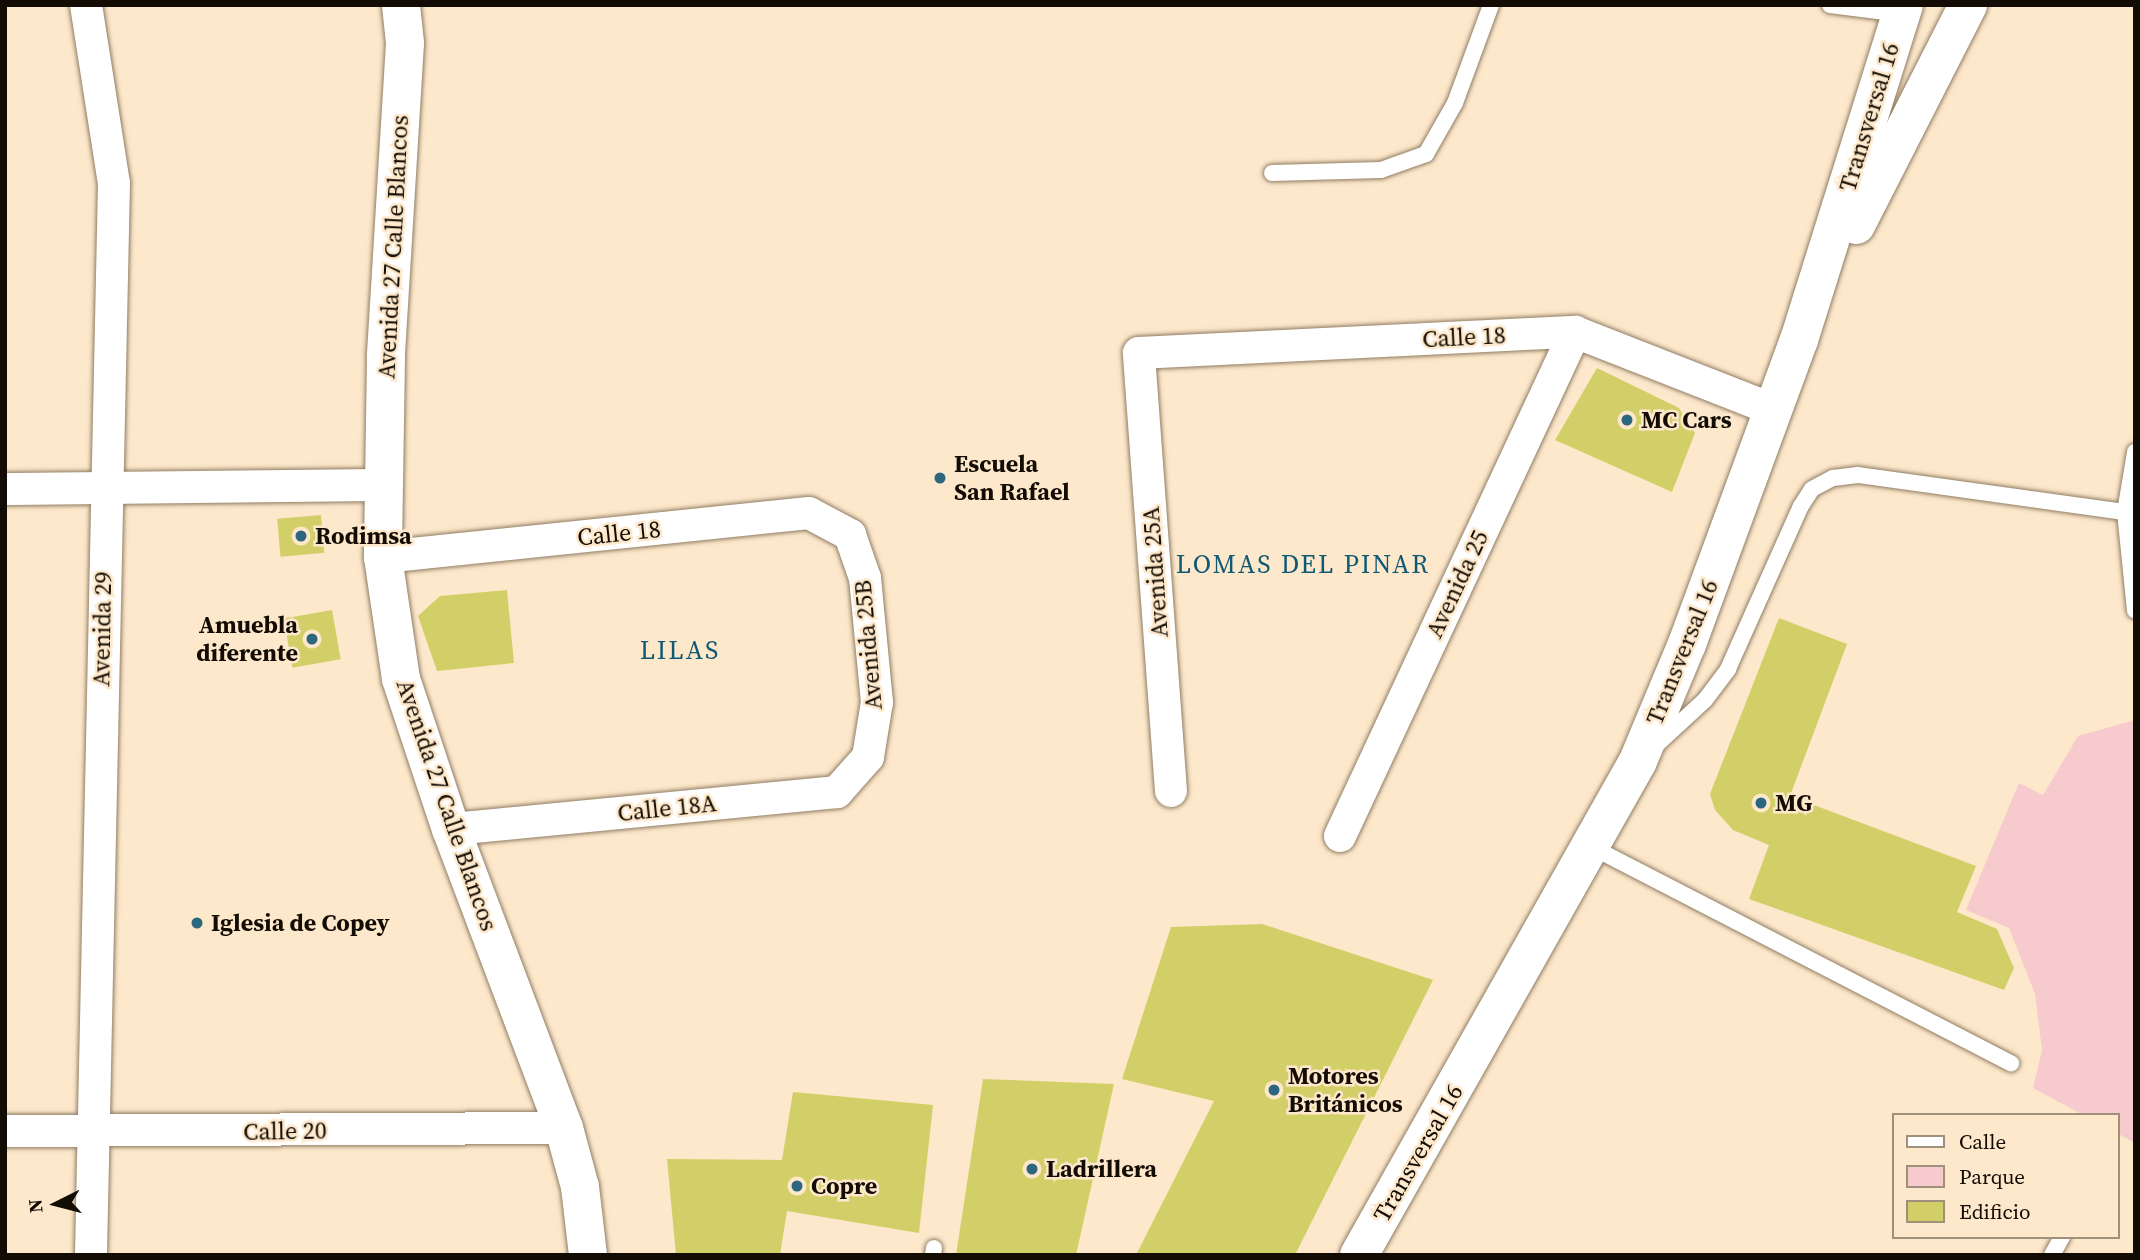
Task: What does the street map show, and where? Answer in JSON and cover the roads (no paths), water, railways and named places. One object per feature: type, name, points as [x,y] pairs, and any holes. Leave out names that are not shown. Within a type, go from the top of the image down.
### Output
[{"type":"main road","name":"Avenida 27 Calle Blancos","points":[[401,5],[405,43],[386,358],[383,557],[401,679],[451,829],[564,1128],[580,1187],[588,1255]]},
{"type":"main road","points":[[1799,340],[1968,5]]},
{"type":"main road","name":"Transversal 16","points":[[1359,1255],[1638,761],[1799,340],[1903,10]]},
{"type":"street","name":"Avenida 29","points":[[86,5],[114,183],[104,490],[91,1255]]},
{"type":"street","name":"Calle 18","points":[[1139,353],[1575,332],[1774,410]]},
{"type":"street","name":"Avenida 25","points":[[1340,836],[1575,332]]},
{"type":"street","name":"Avenida 25A","points":[[1139,353],[1171,791]]},
{"type":"street","points":[[5,489],[385,485]]},
{"type":"street","name":"Calle 18","points":[[383,557],[809,513],[850,535]]},
{"type":"street","name":"Avenida 25B","points":[[850,535],[865,578],[877,702],[869,757]]},
{"type":"street","name":"Calle 18A","points":[[451,829],[837,792],[869,757]]},
{"type":"street","name":"Calle 20","points":[[5,1131],[91,1133],[564,1128]]},
{"type":"lane","points":[[1272,173],[1381,170],[1426,153],[1455,103],[1491,5]]},
{"type":"lane","points":[[1830,5],[1903,10]]},
{"type":"lane","points":[[2135,452],[2125,512],[2135,610]]},
{"type":"lane","points":[[1638,761],[1697,708],[1728,669],[1812,489],[1833,478],[1858,475],[2125,512]]},
{"type":"lane","points":[[1590,846],[2011,1063]]},
{"type":"lane","points":[[2052,1255],[2061,1239]]},
{"type":"place","name":"MC Cars","points":[[1627,420]]},
{"type":"place","name":"Escuela San Rafael","points":[[940,478]]},
{"type":"place","name":"Rodimsa","points":[[301,536]]},
{"type":"place","name":"Amuebla diferente","points":[[312,639]]},
{"type":"place","name":"MG","points":[[1761,803]]},
{"type":"place","name":"Iglesia de Copey","points":[[197,923]]},
{"type":"place","name":"Motores Británicos","points":[[1274,1090]]},
{"type":"place","name":"Ladrillera","points":[[1032,1169]]},
{"type":"place","name":"Copre","points":[[797,1186]]},
{"type":"district","name":"LOMAS DEL PINAR","points":[[1303,565]]},
{"type":"district","name":"LILAS","points":[[680,651]]}]
